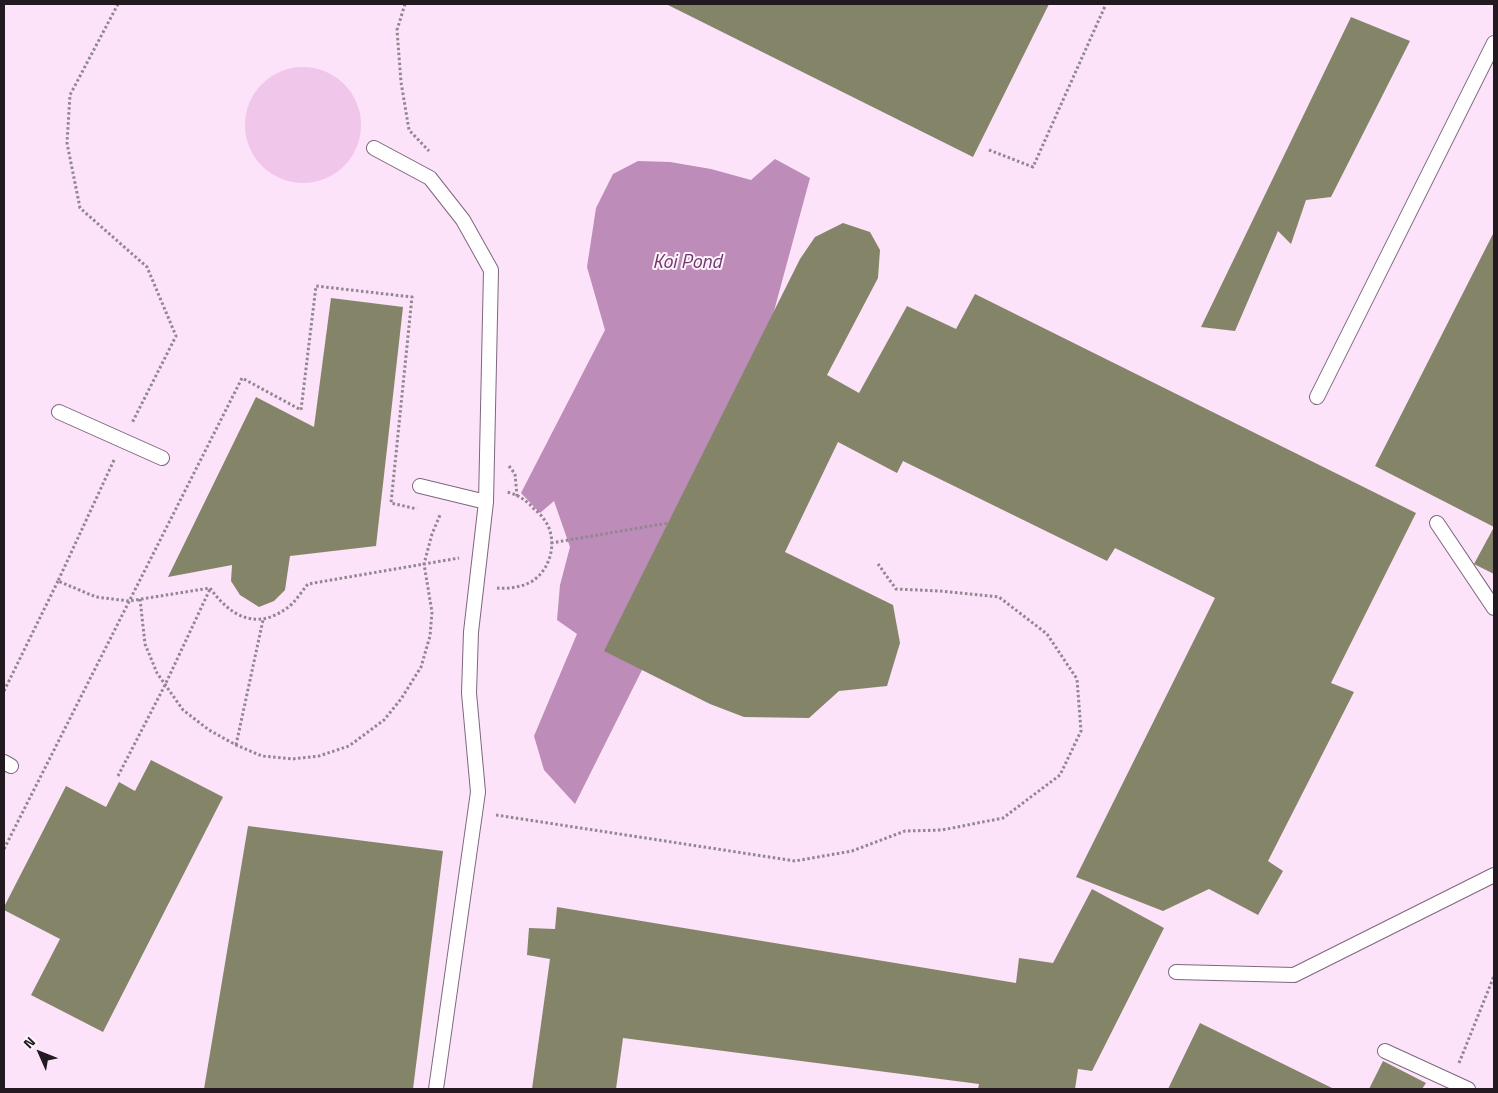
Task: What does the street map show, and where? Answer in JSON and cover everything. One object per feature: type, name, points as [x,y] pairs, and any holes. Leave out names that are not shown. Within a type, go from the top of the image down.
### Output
[{"type":"lane","points":[[1317,397],[1494,43]]},
{"type":"lane","points":[[374,148],[430,178],[462,220],[491,270],[486,502],[470,632],[469,693],[478,792],[436,1089]]},
{"type":"lane","points":[[59,412],[162,458]]},
{"type":"lane","points":[[420,486],[486,502]]},
{"type":"lane","points":[[1437,523],[1494,608]]},
{"type":"lane","points":[[1176,972],[1294,975],[1494,875]]},
{"type":"lane","points":[[1385,1051],[1468,1089]]},
{"type":"path","points":[[4,691],[123,441],[176,336],[148,267],[80,208],[67,143],[70,95],[118,4]]},
{"type":"path","points":[[989,150],[1033,167],[1106,4]]},
{"type":"path","points":[[4,849],[242,378],[301,410],[316,286],[412,297],[391,503],[424,511]]},
{"type":"path","points":[[506,462],[515,474],[517,496]]},
{"type":"path","points":[[210,588],[220,602],[241,617],[263,620],[288,608],[308,584],[462,558],[467,572],[476,581],[492,587],[507,588],[521,585],[533,580],[544,570],[551,553],[552,536],[543,517],[527,502],[517,496],[500,491]]},
{"type":"path","points":[[140,599],[145,644],[157,673],[182,710],[209,730],[236,746],[262,756],[292,758],[319,756],[349,746],[384,720],[401,699],[421,667],[430,636],[432,612],[424,564],[432,534],[440,515],[432,513]]},
{"type":"path","points":[[552,542],[668,524]]},
{"type":"path","points":[[476,812],[795,861],[852,851],[905,831],[942,830],[1002,818],[1060,775],[1082,731],[1077,680],[1047,634],[999,596],[896,589],[878,564]]},
{"type":"path","points":[[58,580],[96,597],[129,601],[210,588]]},
{"type":"path","points":[[118,776],[166,685],[210,588]]},
{"type":"path","points":[[236,746],[263,620]]},
{"type":"path","points":[[1452,1082],[1494,976]]},
{"type":"shaded area","points":[[4,4],[1494,4],[1494,1089],[4,1089]]},
{"type":"shaded area","points":[[303,67],[325,71],[344,84],[357,103],[361,125],[357,147],[344,166],[325,179],[303,183],[281,179],[262,166],[249,147],[245,125],[249,103],[262,84],[281,71]]},
{"type":"water","name":"Koi Pond","points":[[775,159],[810,178],[774,311],[642,670],[575,804],[544,770],[534,736],[577,634],[557,620],[560,585],[570,547],[554,501],[540,513],[521,493],[605,330],[587,267],[596,208],[613,174],[638,161],[670,162],[711,169],[751,180]]},
{"type":"building","points":[[666,4],[1049,4],[973,157]]},
{"type":"building","points":[[1351,17],[1410,41],[1331,197],[1306,200],[1291,244],[1278,231],[1235,331],[1201,327]]},
{"type":"building","points":[[843,223],[870,232],[880,250],[878,278],[827,375],[859,393],[907,306],[956,329],[975,294],[1416,513],[1331,683],[1354,692],[1268,861],[1283,871],[1258,915],[1209,889],[1163,911],[1076,877],[1215,598],[1115,548],[1107,561],[903,461],[897,473],[838,442],[785,552],[893,605],[900,643],[887,686],[839,691],[809,718],[744,717],[710,704],[604,651],[800,259],[815,237]]},
{"type":"building","points":[[1494,232],[1494,527],[1375,466]]},
{"type":"building","points":[[331,298],[403,307],[376,546],[290,556],[285,590],[274,601],[259,607],[240,595],[231,581],[232,565],[168,577],[256,397],[314,427]]},
{"type":"building","points":[[1494,527],[1494,574],[1474,564]]},
{"type":"building","points":[[151,760],[223,797],[103,1032],[31,995],[60,939],[4,910],[4,907],[66,786],[106,807],[119,782],[135,791]]},
{"type":"building","points":[[248,826],[443,851],[413,1089],[204,1089]]},
{"type":"building","points":[[1092,889],[1164,928],[1092,1071],[1078,1069],[1075,1089],[978,1089],[979,1084],[623,1038],[616,1089],[532,1089],[550,959],[527,955],[529,928],[555,929],[557,907],[1016,983],[1019,958],[1053,963]]},
{"type":"building","points":[[1200,1023],[1334,1089],[1168,1089]]},
{"type":"building","points":[[1383,1061],[1426,1083],[1422,1089],[1369,1089]]}]
